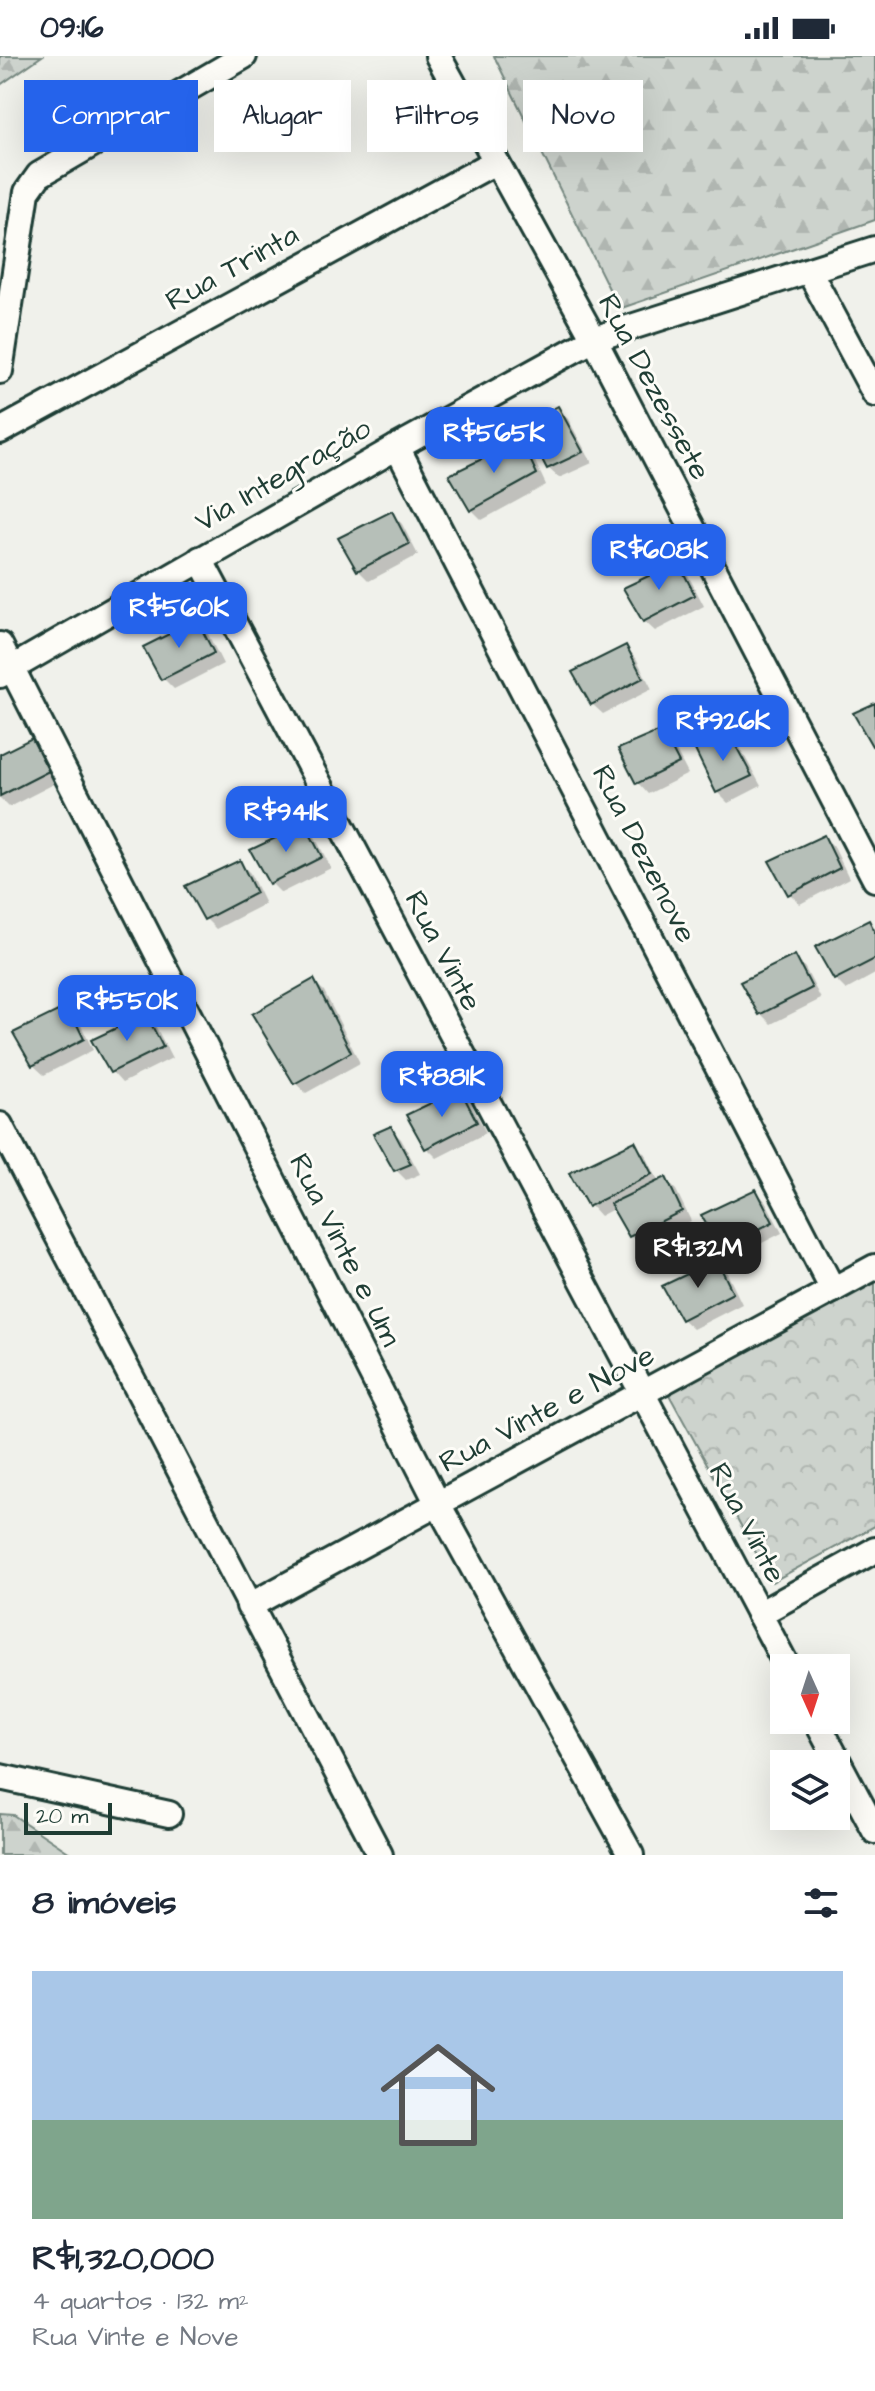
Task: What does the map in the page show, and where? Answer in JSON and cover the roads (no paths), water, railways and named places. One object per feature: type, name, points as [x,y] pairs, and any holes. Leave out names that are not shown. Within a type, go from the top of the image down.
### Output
[{"type":"street","points":[[0,371],[27,192],[39,175],[244,56]]},
{"type":"street","name":"Rua Dezessete","points":[[438,56],[594,339],[875,879]]},
{"type":"street","name":"Rua Trinta","points":[[0,431],[495,162]]},
{"type":"street","name":"Via Integração","points":[[6,672],[397,447],[594,339],[875,249]]},
{"type":"street","points":[[809,271],[875,394]]},
{"type":"street","name":"Rua Dezenove","points":[[397,447],[833,1290]]},
{"type":"street","name":"Rua Vinte","points":[[200,559],[780,1654]]},
{"type":"street","name":"Rua Vinte e Um","points":[[0,645],[6,672],[438,1504],[631,1855]]},
{"type":"street","points":[[0,1125],[380,1855]]},
{"type":"street","name":"Rua Vinte e Nove","points":[[249,1606],[875,1267]]},
{"type":"street","points":[[759,1614],[875,1550]]},
{"type":"street","points":[[823,1734],[875,1831]]},
{"type":"street","points":[[0,1777],[169,1814]]}]
